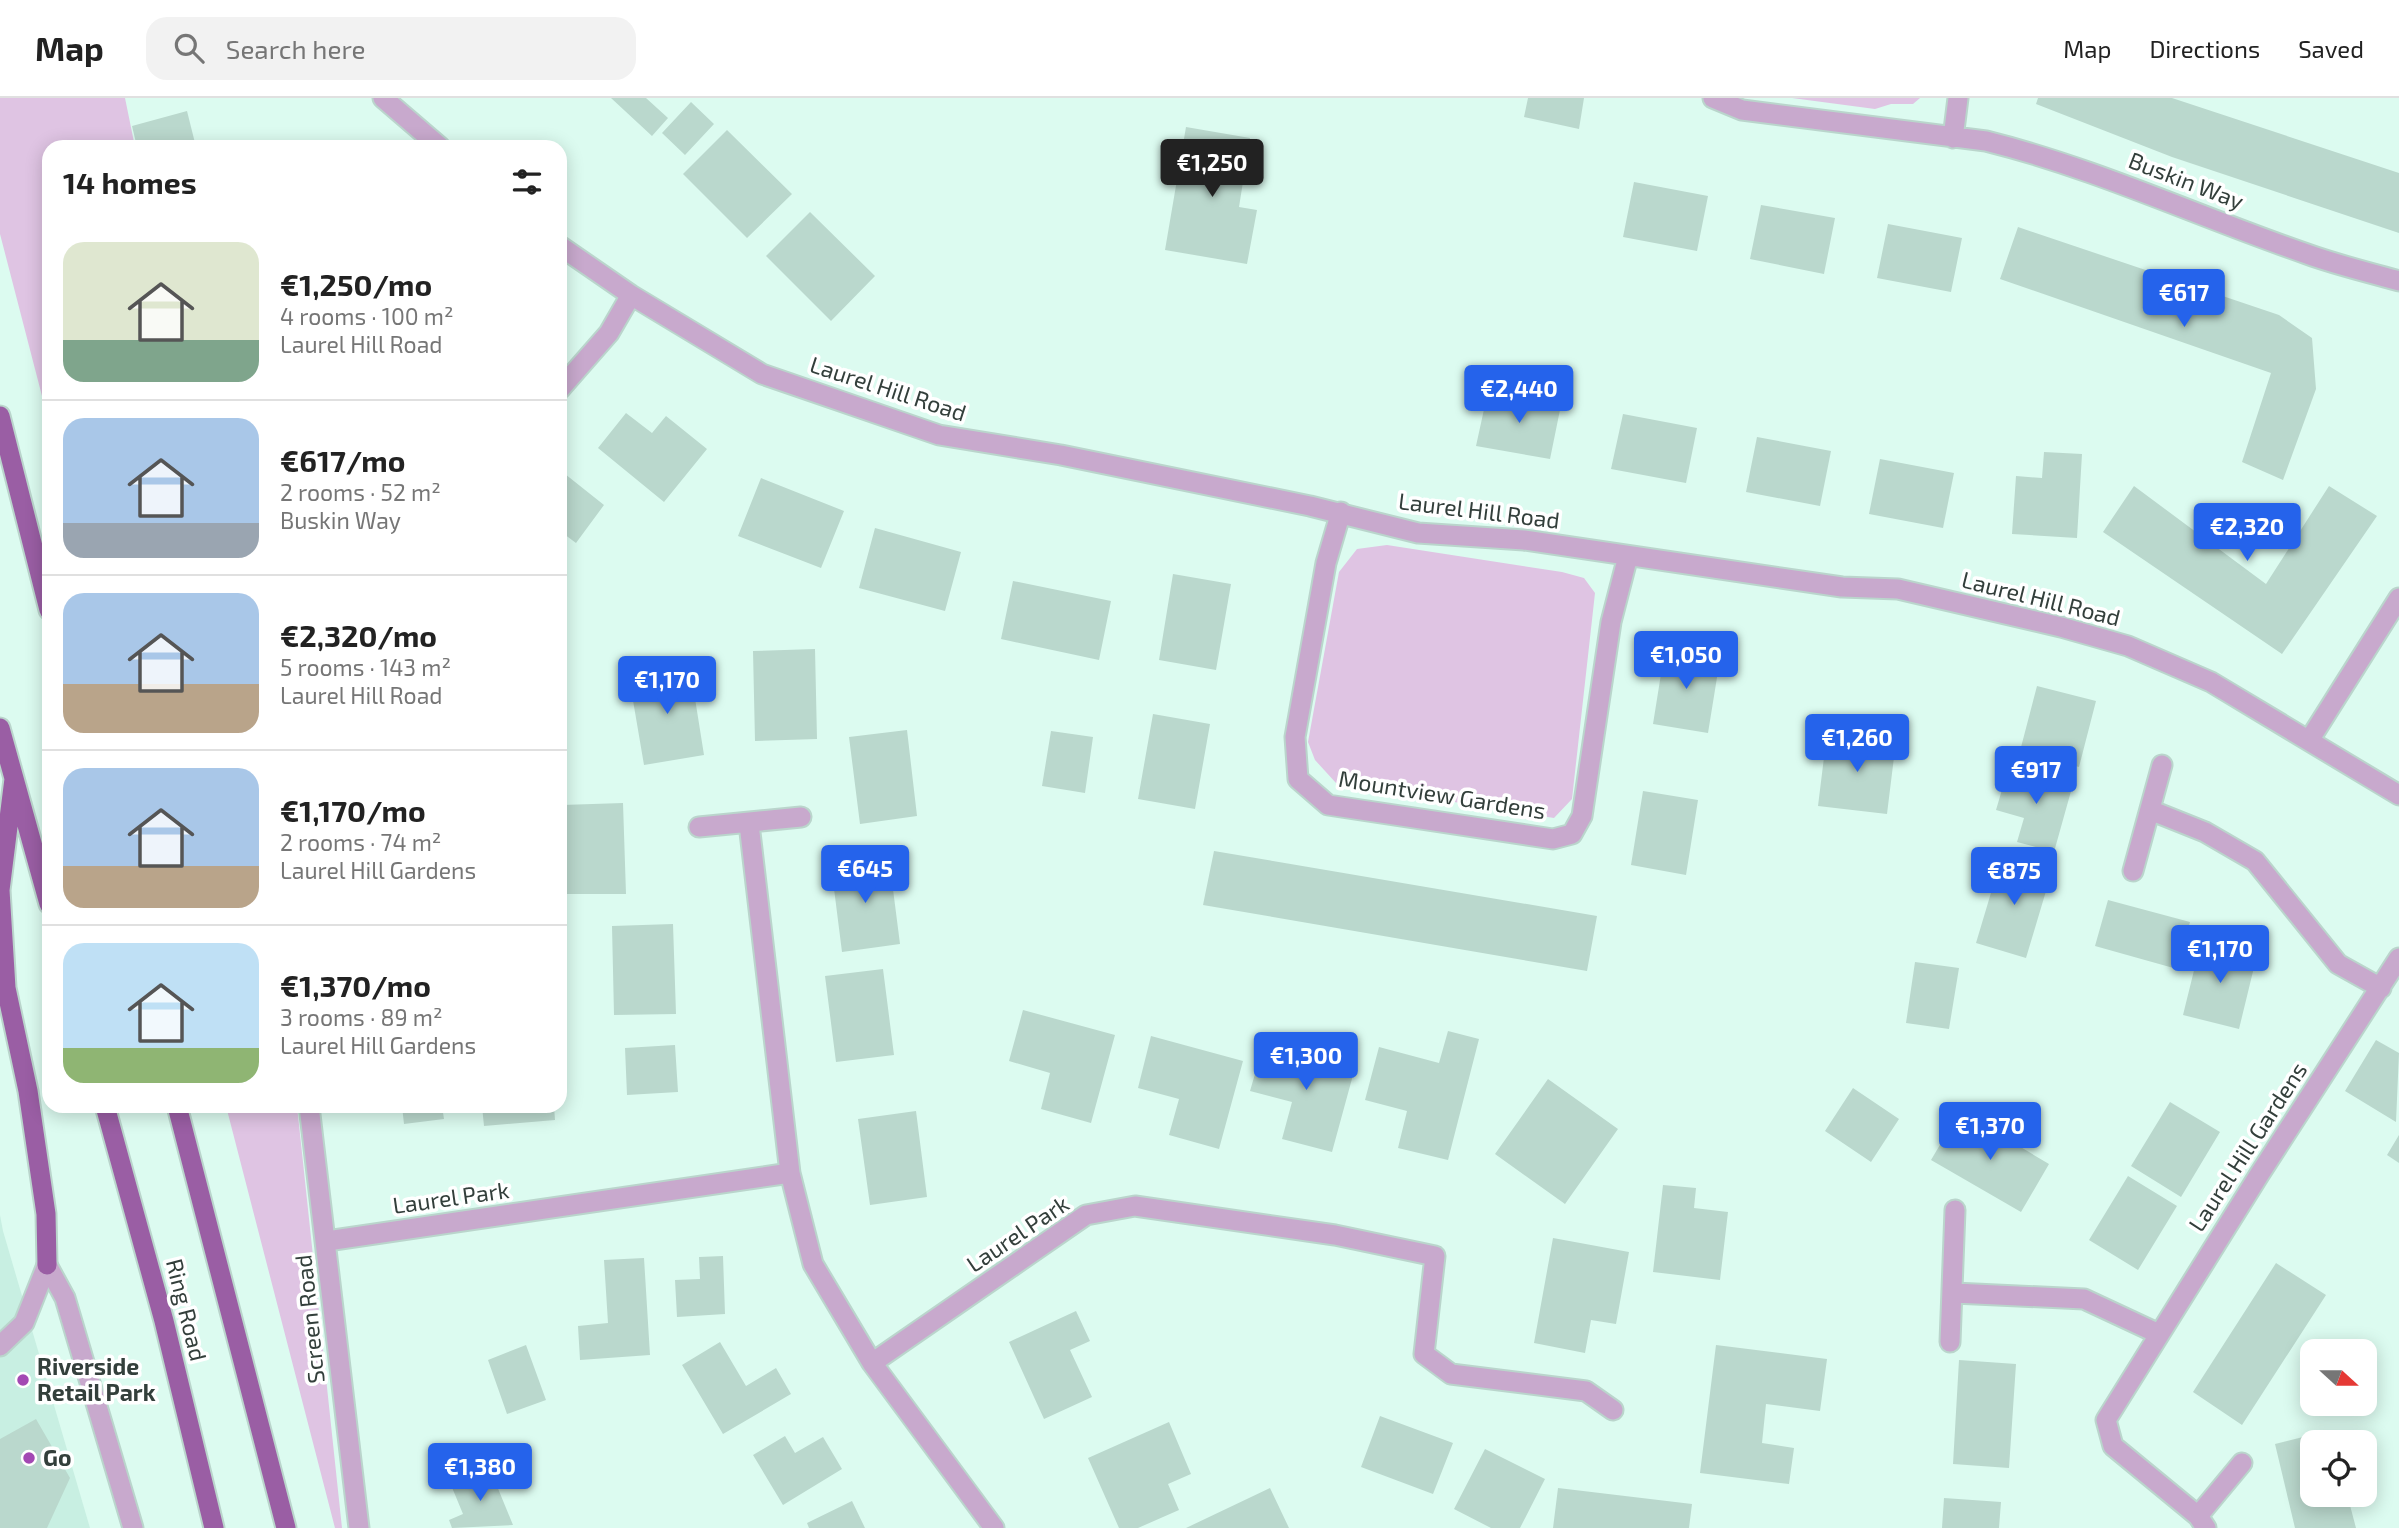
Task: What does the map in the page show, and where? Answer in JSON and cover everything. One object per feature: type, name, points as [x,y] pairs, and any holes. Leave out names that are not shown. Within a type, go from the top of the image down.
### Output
[{"type":"highway","points":[[0,416],[42,582]]},
{"type":"highway","points":[[0,728],[42,879]]},
{"type":"highway","points":[[14,779],[0,890],[6,988],[30,1104],[46,1214],[47,1265]]},
{"type":"highway","name":"Ring Road","points":[[107,1113],[164,1321],[214,1528]]},
{"type":"highway","name":"Ring Road","points":[[179,1113],[286,1528]]},
{"type":"street","points":[[383,98],[432,140]]},
{"type":"street","name":"Buskin Way","points":[[1713,98],[1742,110],[1986,141],[2089,170],[2308,254],[2399,281]]},
{"type":"street","points":[[1953,138],[1958,98]]},
{"type":"street","name":"Laurel Hill Road","points":[[567,251],[631,295],[762,374],[939,435],[1061,456],[1341,512],[1418,533],[1524,540],[1842,587],[1898,589],[2061,627],[2127,646],[2211,682],[2310,738],[2399,795]]},
{"type":"street","points":[[567,381],[609,333],[631,295]]},
{"type":"street","name":"Mountview Gardens","points":[[1341,512],[1326,563],[1295,737],[1298,779],[1328,805],[1553,839],[1572,834],[1582,816],[1611,622],[1628,556]]},
{"type":"street","points":[[2310,738],[2399,598]]},
{"type":"street","points":[[2133,871],[2162,765]]},
{"type":"street","points":[[2150,810],[2205,832],[2255,861],[2338,964],[2381,988]]},
{"type":"street","points":[[699,827],[801,817]]},
{"type":"street","points":[[749,824],[790,1173],[813,1264],[872,1363],[994,1528]]},
{"type":"street","name":"Laurel Hill Gardens","points":[[2242,1463],[2202,1522],[2113,1446],[2106,1420],[2381,988],[2397,967]]},
{"type":"street","name":"Screen Road","points":[[310,1113],[359,1528]]},
{"type":"street","name":"Laurel Park","points":[[327,1241],[790,1173]]},
{"type":"street","name":"Laurel Park","points":[[872,1363],[1086,1215],[1135,1206],[1335,1235],[1435,1256],[1424,1354],[1451,1374],[1586,1391],[1614,1410]]},
{"type":"street","points":[[1950,1342],[1954,1293],[1955,1210]]},
{"type":"street","points":[[0,1346],[23,1322],[47,1265]]},
{"type":"street","points":[[47,1265],[65,1298],[133,1528]]},
{"type":"street","points":[[1954,1293],[2084,1299],[2159,1334]]},
{"type":"shaded area","points":[[0,98],[125,98],[134,140],[42,140],[42,396],[0,234]]},
{"type":"shaded area","points":[[1792,98],[1920,98],[1913,104],[1891,104],[1875,109]]},
{"type":"shaded area","points":[[1387,545],[1562,572],[1584,578],[1595,593],[1572,799],[1554,818],[1336,783],[1315,760],[1308,742],[1339,572],[1357,549]]},
{"type":"shaded area","points":[[228,1113],[298,1113],[342,1528],[335,1528]]},
{"type":"shaded area","name":"Riverside Retail Park","points":[[0,1215],[3,1231],[90,1528],[0,1528]]},
{"type":"building","points":[[611,98],[646,98],[668,118],[652,136]]},
{"type":"building","points":[[1528,98],[1584,98],[1579,129],[1524,117]]},
{"type":"building","points":[[2038,98],[2172,98],[2399,173],[2399,233],[2172,157],[2036,104]]},
{"type":"building","points":[[691,102],[714,124],[685,155],[662,133]]},
{"type":"building","points":[[187,111],[194,140],[135,140],[132,126]]},
{"type":"building","points":[[1186,127],[1250,138],[1239,207],[1257,210],[1247,264],[1165,250]]},
{"type":"building","points":[[727,130],[792,194],[747,238],[683,174]]},
{"type":"building","points":[[1634,182],[1708,196],[1697,251],[1623,237]]},
{"type":"building","points":[[1761,205],[1835,218],[1824,274],[1750,259]]},
{"type":"building","points":[[810,212],[875,276],[831,321],[766,256]]},
{"type":"building","points":[[1888,224],[1962,238],[1951,292],[1877,278]]},
{"type":"building","points":[[2018,227],[2279,315],[2312,338],[2316,389],[2283,480],[2242,462],[2271,373],[2000,279]]},
{"type":"building","points":[[1488,391],[1561,405],[1550,459],[1476,446]]},
{"type":"building","points":[[626,413],[652,433],[666,416],[707,449],[664,502],[598,448]]},
{"type":"building","points":[[1623,414],[1697,428],[1686,483],[1611,469]]},
{"type":"building","points":[[1757,437],[1831,451],[1820,506],[1746,492]]},
{"type":"building","points":[[2044,452],[2082,454],[2077,538],[2012,534],[2016,476],[2042,478]]},
{"type":"building","points":[[1880,459],[1954,473],[1943,528],[1869,514]]},
{"type":"building","points":[[567,476],[604,505],[576,543],[567,536]]},
{"type":"building","points":[[761,478],[844,511],[821,568],[738,536]]},
{"type":"building","points":[[2134,486],[2266,584],[2329,486],[2377,516],[2282,654],[2103,532]]},
{"type":"building","points":[[875,528],[961,552],[945,611],[859,588]]},
{"type":"building","points":[[1173,574],[1231,584],[1216,670],[1159,660]]},
{"type":"building","points":[[1013,581],[1111,601],[1099,660],[1001,639]]},
{"type":"building","points":[[815,649],[817,739],[755,741],[753,651]]},
{"type":"building","points":[[1665,649],[1720,659],[1708,733],[1653,724]]},
{"type":"building","points":[[690,667],[704,755],[644,765],[629,677]]},
{"type":"building","points":[[2037,686],[2096,701],[2079,767],[2020,751]]},
{"type":"building","points":[[1153,714],[1210,724],[1195,809],[1138,799]]},
{"type":"building","points":[[907,730],[917,816],[860,824],[849,737]]},
{"type":"building","points":[[1051,731],[1093,737],[1085,793],[1042,786]]},
{"type":"building","points":[[1827,733],[1896,741],[1887,814],[1818,806]]},
{"type":"building","points":[[2009,766],[2073,784],[2054,852],[2017,842],[2024,818],[1996,810]]},
{"type":"building","points":[[1643,791],[1698,800],[1686,875],[1631,865]]},
{"type":"building","points":[[623,803],[626,894],[567,894],[567,805]]},
{"type":"building","points":[[1214,851],[1597,916],[1587,971],[1203,905]]},
{"type":"building","points":[[2002,856],[2052,871],[2026,958],[1976,943]]},
{"type":"building","points":[[889,858],[900,944],[842,952],[831,865]]},
{"type":"building","points":[[2108,900],[2190,922],[2177,969],[2095,946]]},
{"type":"building","points":[[673,924],[676,1014],[614,1015],[612,926]]},
{"type":"building","points":[[2201,942],[2257,955],[2239,1029],[2183,1015]]},
{"type":"building","points":[[1915,962],[1959,968],[1949,1029],[1906,1023]]},
{"type":"building","points":[[883,969],[894,1055],[836,1062],[825,976]]},
{"type":"building","points":[[1023,1010],[1115,1035],[1091,1123],[1041,1109],[1050,1073],[1009,1061]]},
{"type":"building","points":[[1448,1031],[1479,1039],[1448,1160],[1398,1148],[1407,1111],[1365,1100],[1379,1047],[1439,1063]]},
{"type":"building","points":[[1151,1036],[1243,1061],[1219,1149],[1169,1135],[1179,1099],[1138,1088]]},
{"type":"building","points":[[1265,1040],[1356,1064],[1332,1152],[1282,1139],[1292,1102],[1250,1091]]},
{"type":"building","points":[[2376,1040],[2399,1053],[2396,1122],[2345,1091]]},
{"type":"building","points":[[675,1045],[678,1092],[627,1095],[625,1048]]},
{"type":"building","points":[[1548,1079],[1618,1129],[1565,1204],[1495,1154]]},
{"type":"building","points":[[1853,1088],[1899,1119],[1871,1162],[1825,1131]]},
{"type":"building","points":[[2170,1102],[2220,1132],[2181,1197],[2131,1166]]},
{"type":"building","points":[[916,1111],[927,1197],[870,1205],[858,1119]]},
{"type":"building","points":[[1960,1111],[2049,1164],[2021,1212],[1931,1160]]},
{"type":"building","points":[[403,1113],[443,1113],[444,1119],[404,1124]]},
{"type":"building","points":[[483,1113],[554,1113],[555,1120],[484,1126]]},
{"type":"building","points":[[2399,1135],[2399,1163],[2387,1155]]},
{"type":"building","points":[[2128,1176],[2177,1206],[2138,1270],[2089,1240]]},
{"type":"building","points":[[1663,1185],[1696,1188],[1694,1208],[1728,1212],[1720,1280],[1653,1272]]},
{"type":"building","points":[[1553,1238],[1629,1252],[1616,1324],[1591,1320],[1585,1353],[1534,1343]]},
{"type":"building","points":[[723,1256],[725,1314],[677,1317],[675,1280],[700,1279],[699,1257]]},
{"type":"building","points":[[644,1258],[650,1355],[580,1360],[578,1326],[608,1323],[604,1260]]},
{"type":"building","points":[[2276,1263],[2326,1295],[2242,1425],[2193,1392]]},
{"type":"building","points":[[1076,1311],[1090,1341],[1070,1350],[1092,1397],[1044,1419],[1009,1342]]},
{"type":"building","points":[[720,1342],[746,1386],[776,1368],[791,1394],[723,1434],[682,1365]]},
{"type":"building","points":[[526,1345],[546,1400],[507,1414],[488,1360]]},
{"type":"building","points":[[1716,1345],[1827,1359],[1820,1411],[1766,1404],[1762,1443],[1794,1448],[1789,1484],[1700,1473]]},
{"type":"building","points":[[1959,1360],[2016,1364],[2009,1468],[1953,1464]]},
{"type":"building","points":[[1380,1416],[1453,1443],[1433,1494],[1361,1467]]},
{"type":"building","name":"Go","points":[[36,1419],[70,1478],[47,1528],[0,1528],[0,1439]]},
{"type":"building","points":[[1169,1422],[1191,1474],[1168,1484],[1179,1510],[1138,1528],[1119,1528],[1088,1458]]},
{"type":"building","points":[[785,1436],[795,1453],[823,1437],[842,1469],[783,1505],[753,1455]]},
{"type":"building","points":[[2300,1438],[2300,1507],[2350,1507],[2356,1528],[2295,1528],[2275,1444]]},
{"type":"building","points":[[1485,1449],[1545,1479],[1520,1528],[1491,1528],[1454,1509]]},
{"type":"building","points":[[490,1469],[513,1525],[452,1528],[449,1520],[463,1514],[451,1485]]},
{"type":"building","points":[[1270,1488],[1289,1528],[1186,1528]]},
{"type":"building","points":[[1558,1488],[1692,1504],[1689,1528],[1553,1528]]},
{"type":"building","points":[[1944,1498],[2001,1502],[1999,1528],[1942,1528]]},
{"type":"building","points":[[852,1501],[865,1528],[809,1528],[807,1523]]},
{"type":"place","name":"Riverside Retail Park","points":[[23,1380]]},
{"type":"place","name":"Go","points":[[29,1458]]}]
